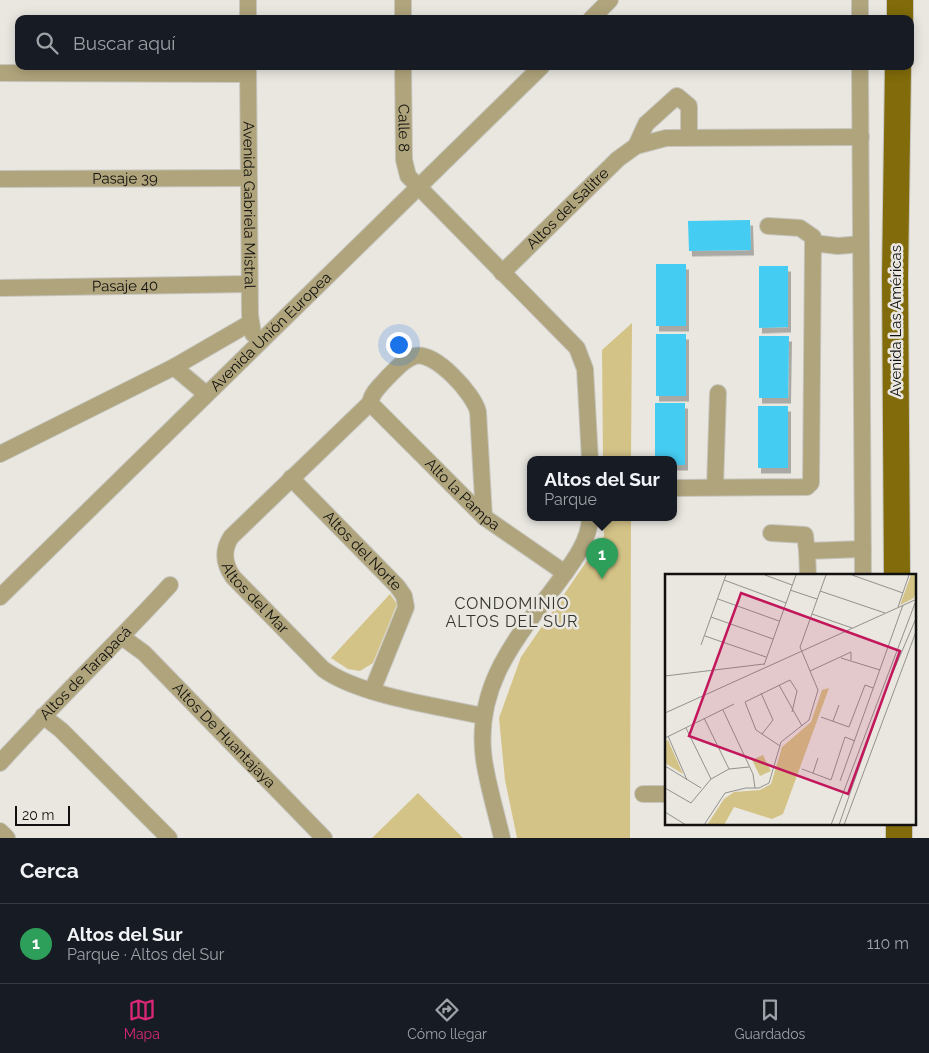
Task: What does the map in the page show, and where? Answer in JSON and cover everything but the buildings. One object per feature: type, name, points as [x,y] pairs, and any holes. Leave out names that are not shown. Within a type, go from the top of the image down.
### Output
[{"type":"main road","points":[[900,0],[900,15]]},
{"type":"main road","name":"Avenida Las Américas","points":[[897,574],[895,277],[898,70]]},
{"type":"street","points":[[248,0],[248,15]]},
{"type":"street","points":[[403,0],[403,15]]},
{"type":"street","points":[[595,15],[610,0]]},
{"type":"street","points":[[860,0],[860,15]]},
{"type":"street","points":[[0,73],[248,70]]},
{"type":"street","name":"Avenida Gabriela Mistral","points":[[248,70],[250,323],[258,342]]},
{"type":"street","name":"Calle 8","points":[[403,70],[404,160],[408,176],[581,355],[585,370],[590,456]]},
{"type":"street","name":"Avenida Unión Europea","points":[[0,597],[258,342],[538,70]]},
{"type":"street","points":[[860,70],[862,574]]},
{"type":"street","name":"Altos del Salitre","points":[[636,146],[646,124],[677,96],[689,106],[690,137]]},
{"type":"street","name":"Altos del Salitre","points":[[502,272],[618,158],[636,146],[666,138],[690,137],[860,137]]},
{"type":"street","name":"Pasaje 39","points":[[0,179],[249,178]]},
{"type":"street","points":[[677,488],[802,489],[807,488],[811,482],[812,237],[800,228],[768,226]]},
{"type":"street","points":[[813,243],[838,246],[861,244]]},
{"type":"street","name":"Pasaje 40","points":[[0,288],[250,284]]},
{"type":"street","points":[[0,454],[174,367],[250,323]]},
{"type":"street","name":"Altos del Mar","points":[[484,517],[478,412],[475,402],[435,360],[414,356],[403,362],[374,391],[370,403],[231,537],[225,552],[225,564],[233,577],[323,669],[342,682],[372,691],[484,716]]},
{"type":"street","points":[[174,367],[206,394]]},
{"type":"street","points":[[715,488],[718,393]]},
{"type":"street","name":"Alto la Pampa","points":[[370,403],[484,517],[565,573]]},
{"type":"street","name":"Altos del Norte","points":[[291,478],[397,586],[404,596],[406,607],[372,691]]},
{"type":"street","points":[[502,838],[484,759],[484,716],[491,686],[501,662],[565,573],[584,542],[589,521]]},
{"type":"street","points":[[771,533],[805,535],[808,574]]},
{"type":"street","points":[[807,551],[862,549]]},
{"type":"street","name":"Altos de Tarapacá","points":[[0,763],[170,585]]},
{"type":"street","name":"Altos De Huantajaya","points":[[122,637],[144,653],[324,838]]},
{"type":"street","points":[[43,716],[61,730],[170,838]]},
{"type":"street","points":[[643,794],[665,794]]},
{"type":"street","points":[[0,832],[7,838]]},
{"type":"shaded area","points":[[632,323],[631,456],[603,456],[602,350]]},
{"type":"shaded area","points":[[603,521],[631,521],[630,838],[517,838],[505,780],[499,718],[521,657],[604,536]]},
{"type":"shaded area","points":[[390,594],[397,604],[373,663],[360,671],[348,669],[331,658]]},
{"type":"shaded area","points":[[418,793],[463,838],[372,838]]},
{"type":"place","name":"Altos del Sur","points":[[602,579]]},
{"type":"district","name":"CONDOMINIO ALTOS DEL SUR","points":[[512,612]]}]
